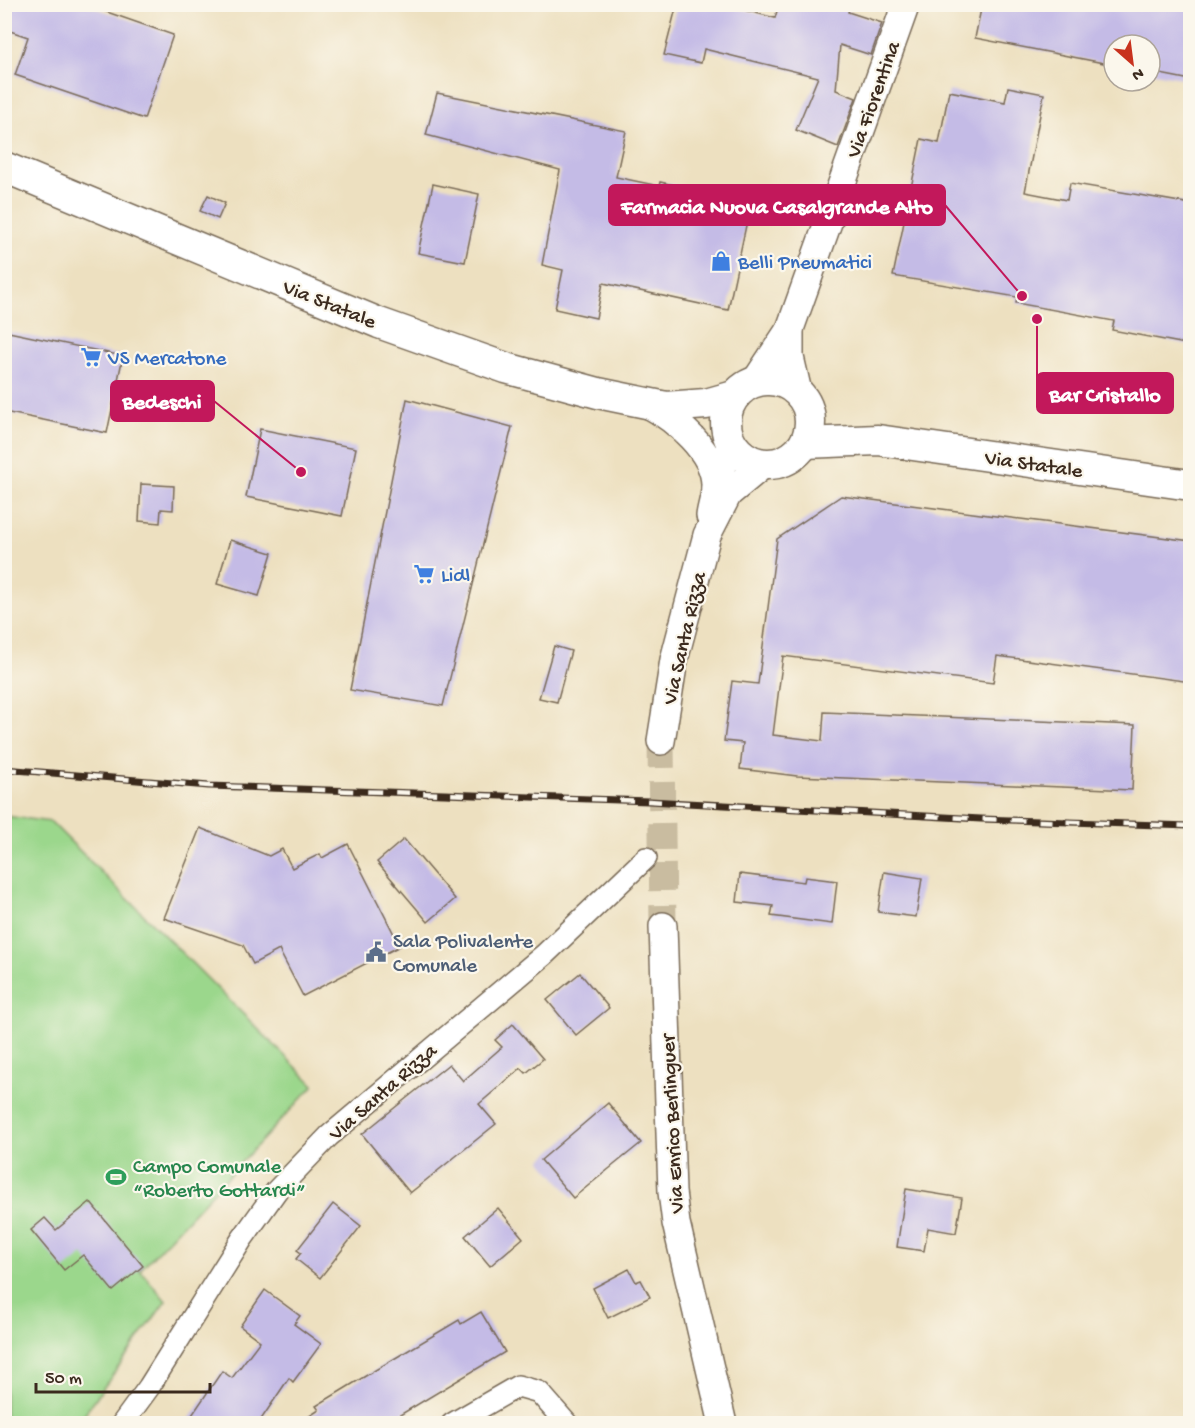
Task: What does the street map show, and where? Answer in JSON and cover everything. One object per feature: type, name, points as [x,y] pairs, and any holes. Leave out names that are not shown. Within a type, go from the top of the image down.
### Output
[{"type":"main road","name":"Via Statale","points":[[4,167],[379,323],[506,368],[656,405],[730,440],[748,460],[764,464]]},
{"type":"main road","name":"Via Statale","points":[[656,405],[706,404],[744,389],[778,381],[803,401],[878,440]]},
{"type":"main road","points":[[730,440],[726,417],[744,389]]},
{"type":"main road","points":[[764,464],[788,460],[805,443],[810,421],[803,401]]},
{"type":"main road","name":"Via Statale","points":[[805,443],[878,440],[1191,485]]},
{"type":"street","name":"Via Fiorentina","points":[[744,389],[790,329],[906,4]]},
{"type":"street","name":"Via Fiorentina","points":[[790,329],[790,357],[803,401]]},
{"type":"street","name":"Via Santa Rizza","points":[[656,405],[688,433],[709,466],[715,488]]},
{"type":"street","name":"Via Santa Rizza","points":[[661,741],[674,660],[708,535],[715,488],[730,440]]},
{"type":"street","name":"Via Santa Rizza","points":[[708,535],[728,494],[764,464]]},
{"type":"street","name":"Via Santa Rizza","points":[[122,1424],[149,1387],[242,1239],[277,1190],[338,1129],[544,955],[646,858]]},
{"type":"street","name":"Via Enrico Berlinguer","points":[[663,926],[672,1192],[676,1223],[723,1424]]},
{"type":"street","points":[[452,1424],[518,1386],[539,1392],[567,1424]]},
{"type":"green space","name":"Campo Comunale “Roberto Gottardi”","points":[[5,816],[51,822],[314,1085],[140,1270],[166,1301],[78,1423],[5,1423]]},
{"type":"building","points":[[4,4],[84,4],[173,35],[144,119],[15,75],[28,37],[4,29]]},
{"type":"building","points":[[677,4],[721,4],[775,18],[779,4],[850,4],[848,12],[882,23],[871,55],[840,45],[836,90],[856,98],[838,147],[796,130],[818,77],[704,49],[701,63],[664,55]]},
{"type":"building","points":[[982,4],[1191,4],[1191,80],[1162,74],[1162,33],[1102,33],[1102,63],[975,38]]},
{"type":"building","points":[[1008,87],[1044,94],[1025,192],[1067,200],[1070,183],[1191,204],[1191,345],[1112,330],[1114,321],[1016,303],[1017,297],[893,276],[921,139],[939,143],[949,91],[1005,102]]},
{"type":"building","points":[[437,93],[626,131],[616,177],[659,186],[660,182],[751,202],[728,310],[603,283],[596,318],[555,309],[563,270],[542,265],[560,170],[426,135]]},
{"type":"building","points":[[433,184],[479,194],[465,262],[418,253]]},
{"type":"building","points":[[208,195],[225,203],[218,219],[200,211]]},
{"type":"building","points":[[4,331],[123,356],[107,433],[4,412]]},
{"type":"building","name":"Lidl","points":[[407,399],[512,427],[443,706],[350,690]]},
{"type":"building","points":[[260,429],[356,448],[342,516],[246,497]]},
{"type":"building","points":[[141,484],[174,486],[173,510],[161,509],[160,523],[139,521]]},
{"type":"building","points":[[841,496],[1191,541],[1191,682],[997,656],[993,683],[783,656],[773,735],[822,741],[824,712],[1135,725],[1132,790],[797,776],[740,769],[743,743],[724,741],[732,681],[758,684],[777,539]]},
{"type":"building","points":[[230,540],[272,553],[259,596],[217,584]]},
{"type":"building","points":[[554,646],[571,651],[557,702],[539,698]]},
{"type":"building","points":[[200,828],[269,856],[282,849],[292,868],[320,854],[322,858],[348,844],[400,946],[303,996],[279,950],[253,964],[243,945],[164,918]]},
{"type":"building","points":[[404,839],[455,899],[428,922],[377,862]]},
{"type":"building","points":[[884,872],[922,878],[916,917],[878,912]]},
{"type":"building","points":[[740,874],[804,882],[805,877],[837,881],[832,924],[771,916],[773,906],[737,902]]},
{"type":"building","points":[[580,973],[609,1008],[576,1035],[547,1000]]},
{"type":"building","points":[[513,1024],[543,1059],[526,1073],[521,1068],[479,1104],[496,1124],[410,1193],[362,1134],[449,1064],[463,1081],[502,1047],[495,1040]]},
{"type":"building","points":[[608,1103],[641,1143],[573,1198],[541,1160]]},
{"type":"building","points":[[906,1189],[962,1198],[956,1233],[928,1228],[924,1251],[897,1247]]},
{"type":"building","points":[[90,1202],[143,1266],[113,1291],[83,1255],[64,1270],[31,1230],[45,1218],[56,1230]]},
{"type":"building","points":[[333,1204],[361,1226],[320,1278],[296,1259],[301,1253],[297,1250]]},
{"type":"building","points":[[498,1208],[523,1238],[490,1266],[465,1236]]},
{"type":"building","points":[[629,1269],[636,1282],[641,1280],[650,1297],[608,1318],[593,1288]]},
{"type":"building","points":[[265,1290],[300,1316],[294,1324],[321,1344],[293,1382],[289,1378],[258,1424],[186,1424],[222,1371],[232,1378],[260,1341],[240,1326]]},
{"type":"building","points":[[481,1312],[505,1352],[385,1424],[297,1424],[319,1410],[316,1406],[459,1320],[461,1324]]},
{"type":"tunnel","points":[[661,741],[663,926]]},
{"type":"railway","points":[[4,769],[209,786],[649,801],[981,819],[1190,826]]},
{"type":"place","name":"Belli Pneumatici","points":[[721,261]]},
{"type":"place","name":"Farmacia Nuova Casalgrande Alto","points":[[1022,296]]},
{"type":"place","name":"Bar Cristallo","points":[[1037,319]]},
{"type":"place","name":"VS Mercatone","points":[[91,357]]},
{"type":"place","name":"Bedeschi","points":[[301,472]]},
{"type":"place","name":"Lidl","points":[[424,574]]},
{"type":"place","name":"Sala Polivalente Comunale","points":[[376,952]]},
{"type":"place","name":"Campo Comunale “Roberto Gottardi”","points":[[116,1177]]}]
